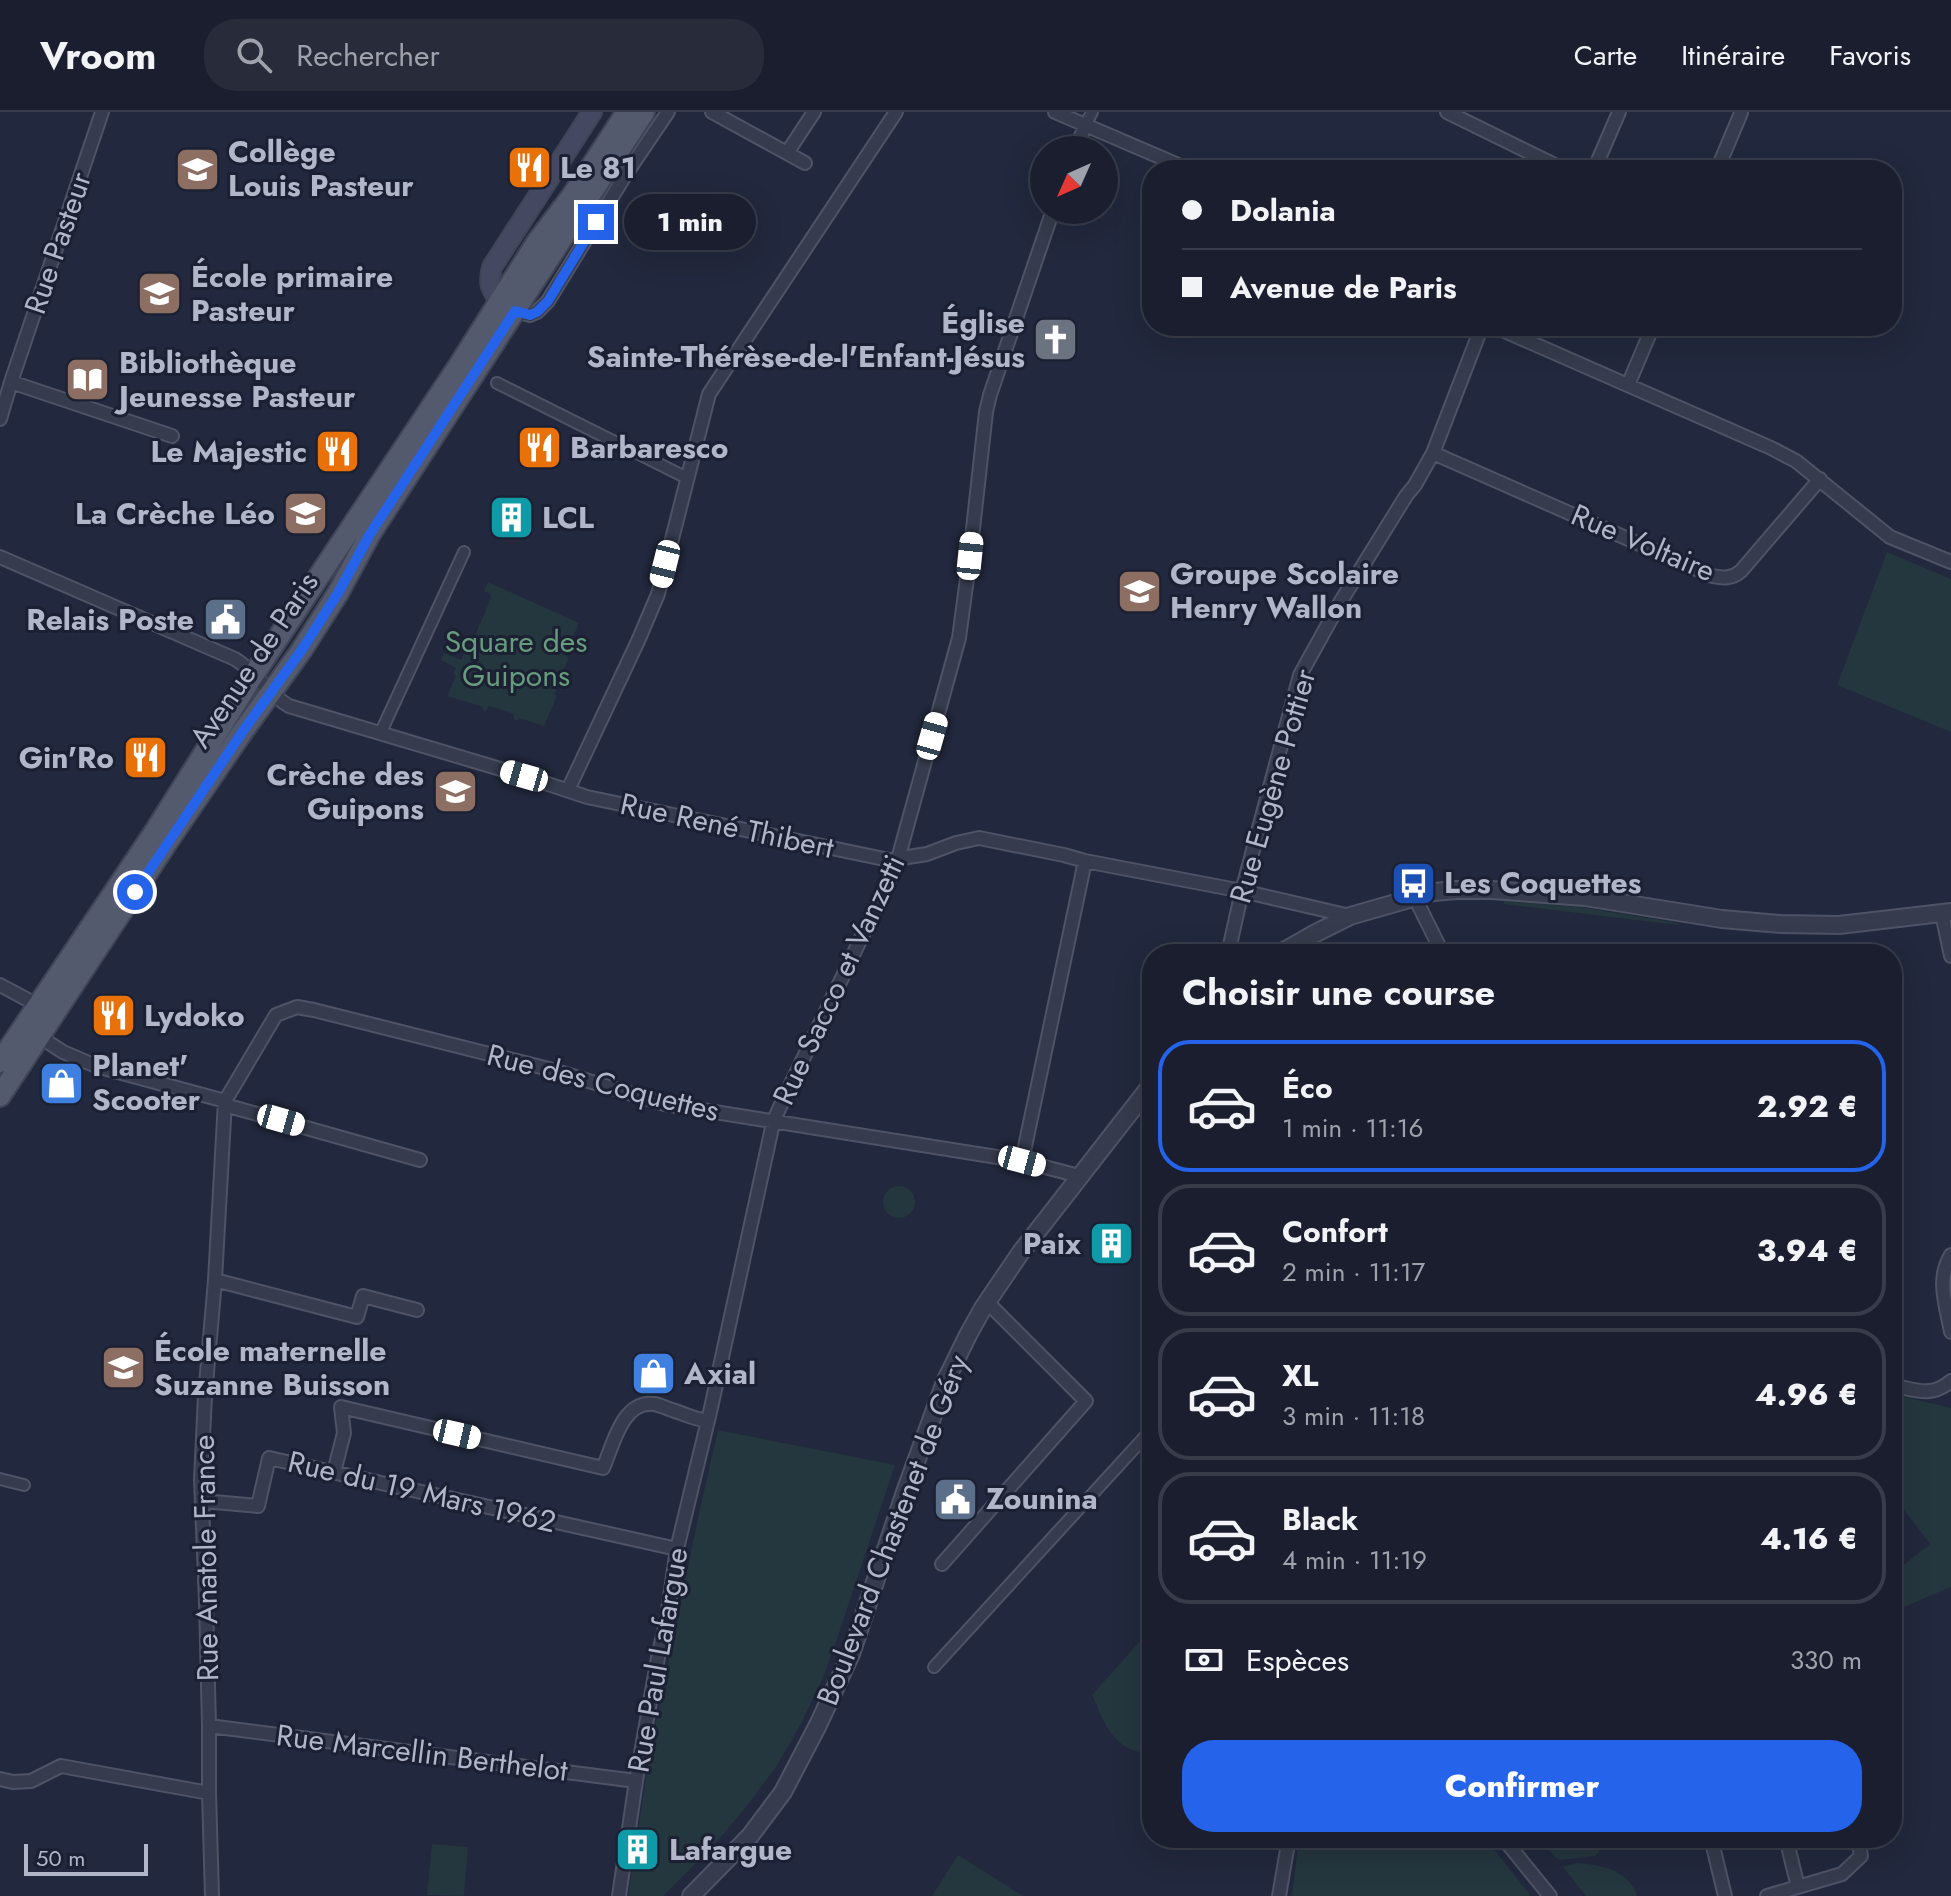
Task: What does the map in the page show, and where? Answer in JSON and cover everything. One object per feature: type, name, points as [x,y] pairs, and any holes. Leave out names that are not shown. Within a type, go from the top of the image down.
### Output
[{"type":"main road","points":[[507,306],[491,289],[492,267],[592,112]]},
{"type":"main road","name":"Avenue de Paris","points":[[46,1010],[323,617],[507,306],[537,242],[572,196],[627,112]]},
{"type":"main road","name":"Avenue de Paris","points":[[46,1010],[254,674],[404,450],[644,112]]},
{"type":"main road","points":[[0,1096],[46,1010]]},
{"type":"main road","points":[[0,1062],[33,1034]]},
{"type":"street","name":"Rue Pasteur","points":[[0,419],[102,112]]},
{"type":"street","points":[[507,306],[530,315],[548,301],[668,112]]},
{"type":"street","points":[[712,112],[805,163]]},
{"type":"street","points":[[787,153],[814,112]]},
{"type":"street","points":[[568,790],[658,594],[709,394],[896,112]]},
{"type":"street","points":[[1055,112],[1089,118],[1171,160]]},
{"type":"street","points":[[1447,112],[1545,160]]},
{"type":"street","points":[[1598,160],[1619,112]]},
{"type":"street","points":[[1721,160],[1741,113]]},
{"type":"street","name":"Rue Sacco et Vanzetti","points":[[707,1423],[773,1123],[898,859],[959,638],[990,395],[1048,224]]},
{"type":"street","name":"Rue Eugène Pottier","points":[[1230,944],[1300,675],[1341,601],[1433,453],[1478,336]]},
{"type":"street","points":[[1516,336],[1771,448],[1796,461],[1890,537],[1951,562]]},
{"type":"street","points":[[1628,385],[1649,336]]},
{"type":"street","points":[[11,382],[172,436]]},
{"type":"street","points":[[497,383],[687,478]]},
{"type":"street","name":"Rue Voltaire","points":[[1433,453],[1712,576],[1725,578],[1741,571],[1820,479]]},
{"type":"street","points":[[380,734],[464,552]]},
{"type":"street","points":[[0,557],[235,659],[254,674],[270,693]]},
{"type":"street","name":"Rue René Thibert","points":[[270,693],[301,711],[603,801],[889,860],[927,854],[979,838],[1350,916]]},
{"type":"street","points":[[1022,1161],[1085,861]]},
{"type":"street","points":[[1296,944],[1350,916],[1434,892],[1492,890],[1585,897],[1722,919],[1781,924],[1839,925],[1946,913],[1951,956]]},
{"type":"street","points":[[1415,898],[1438,944]]},
{"type":"street","points":[[0,985],[46,1010]]},
{"type":"street","name":"Rue des Coquettes","points":[[225,1103],[276,1015],[297,1007],[509,1059],[665,1104],[1022,1161],[1079,1176]]},
{"type":"street","points":[[33,1034],[63,1052],[96,1066],[420,1160]]},
{"type":"street","name":"Boulevard Chastenet de Géry","points":[[691,1896],[750,1836],[783,1792],[812,1738],[851,1654],[945,1382],[968,1335],[1021,1252],[1142,1097]]},
{"type":"street","name":"Rue Anatole France","points":[[212,1896],[201,1479],[225,1103]]},
{"type":"street","points":[[1949,1258],[1942,1284],[1951,1332]]},
{"type":"street","points":[[215,1280],[357,1317],[363,1296],[417,1310]]},
{"type":"street","points":[[942,1564],[1086,1401],[987,1302]]},
{"type":"street","points":[[1902,1387],[1924,1392],[1942,1389],[1951,1381]]},
{"type":"street","points":[[334,1472],[344,1433],[341,1407],[603,1468],[625,1417],[637,1407],[652,1404],[707,1423]]},
{"type":"street","name":"Rue Paul Lafargue","points":[[619,1896],[677,1549],[707,1423]]},
{"type":"street","points":[[934,1667],[1142,1440]]},
{"type":"street","name":"Rue du 19 Mars 1962","points":[[203,1501],[258,1506],[269,1458],[677,1549]]},
{"type":"street","points":[[0,1479],[24,1485]]},
{"type":"street","name":"Rue Marcellin Berthelot","points":[[209,1726],[636,1781]]},
{"type":"street","points":[[0,1779],[31,1781],[61,1766],[209,1793]]},
{"type":"street","points":[[1279,1896],[1287,1848]]},
{"type":"street","points":[[1511,1848],[1550,1896]]},
{"type":"street","points":[[1713,1848],[1725,1896]]},
{"type":"street","points":[[1788,1848],[1798,1887]]},
{"type":"street","points":[[1767,1896],[1842,1874],[1861,1856],[1860,1848]]},
{"type":"green space","points":[[1887,552],[1951,579],[1951,732],[1837,685]]},
{"type":"green space","name":"Square des Guipons","points":[[488,582],[579,623],[565,656],[569,658],[554,694],[557,696],[544,726],[519,718],[517,721],[514,714],[489,706],[486,711],[483,707],[447,696],[456,676],[453,674],[456,668],[441,660],[444,653],[461,660],[467,646],[470,647],[491,598],[484,591]]},
{"type":"green space","points":[[1504,901],[1579,907],[1678,925],[1504,904]]},
{"type":"green space","points":[[899,1186],[910,1191],[915,1202],[910,1213],[899,1218],[888,1213],[883,1202],[888,1191]]},
{"type":"green space","points":[[1902,1396],[1951,1408],[1951,1587],[1902,1608],[1902,1566],[1930,1544],[1904,1510],[1902,1512]]},
{"type":"green space","points":[[718,1430],[895,1465],[823,1677],[776,1767],[715,1844],[663,1896],[628,1896],[650,1751]]},
{"type":"green space","points":[[1142,1638],[1142,1752],[1128,1748],[1113,1735],[1092,1695]]},
{"type":"green space","points":[[432,1844],[468,1847],[464,1896],[427,1895]]},
{"type":"green space","points":[[1298,1848],[1493,1848],[1531,1896],[1292,1896]]},
{"type":"green space","points":[[1547,1848],[1601,1848],[1595,1856],[1560,1860]]},
{"type":"green space","points":[[958,1855],[1023,1896],[932,1896]]},
{"type":"green space","points":[[1577,1863],[1613,1870],[1628,1880],[1637,1896],[1586,1896],[1563,1867]]},
{"type":"place","name":"Le 81","points":[[529,168]]},
{"type":"place","name":"Collège Louis Pasteur","points":[[197,169]]},
{"type":"place","name":"École primaire Pasteur","points":[[160,294]]},
{"type":"place","name":"Église Sainte-Thérèse-de-l'Enfant-Jésus","points":[[1056,340]]},
{"type":"place","name":"Bibliothèque Jeunesse Pasteur","points":[[88,380]]},
{"type":"place","name":"Barbaresco","points":[[539,448]]},
{"type":"place","name":"Le Majestic","points":[[338,452]]},
{"type":"place","name":"La Crèche Léo","points":[[306,514]]},
{"type":"place","name":"LCL","points":[[511,518]]},
{"type":"place","name":"Groupe Scolaire Henry Wallon","points":[[1139,591]]},
{"type":"place","name":"Relais Poste","points":[[225,620]]},
{"type":"place","name":"Gin'Ro","points":[[145,758]]},
{"type":"place","name":"Crèche des Guipons","points":[[455,792]]},
{"type":"place","name":"Les Coquettes","points":[[1413,883]]},
{"type":"place","name":"Lydoko","points":[[113,1016]]},
{"type":"place","name":"Planet' Scooter","points":[[61,1083]]},
{"type":"place","name":"Paix","points":[[1112,1244]]},
{"type":"place","name":"École maternelle Suzanne Buisson","points":[[123,1368]]},
{"type":"place","name":"Axial","points":[[653,1374]]},
{"type":"place","name":"Zounina","points":[[955,1499]]},
{"type":"place","name":"Lafargue","points":[[638,1850]]},
{"type":"route","points":[[135,892],[301,651],[338,593],[370,534],[515,311],[530,315],[548,301],[596,222]]}]
